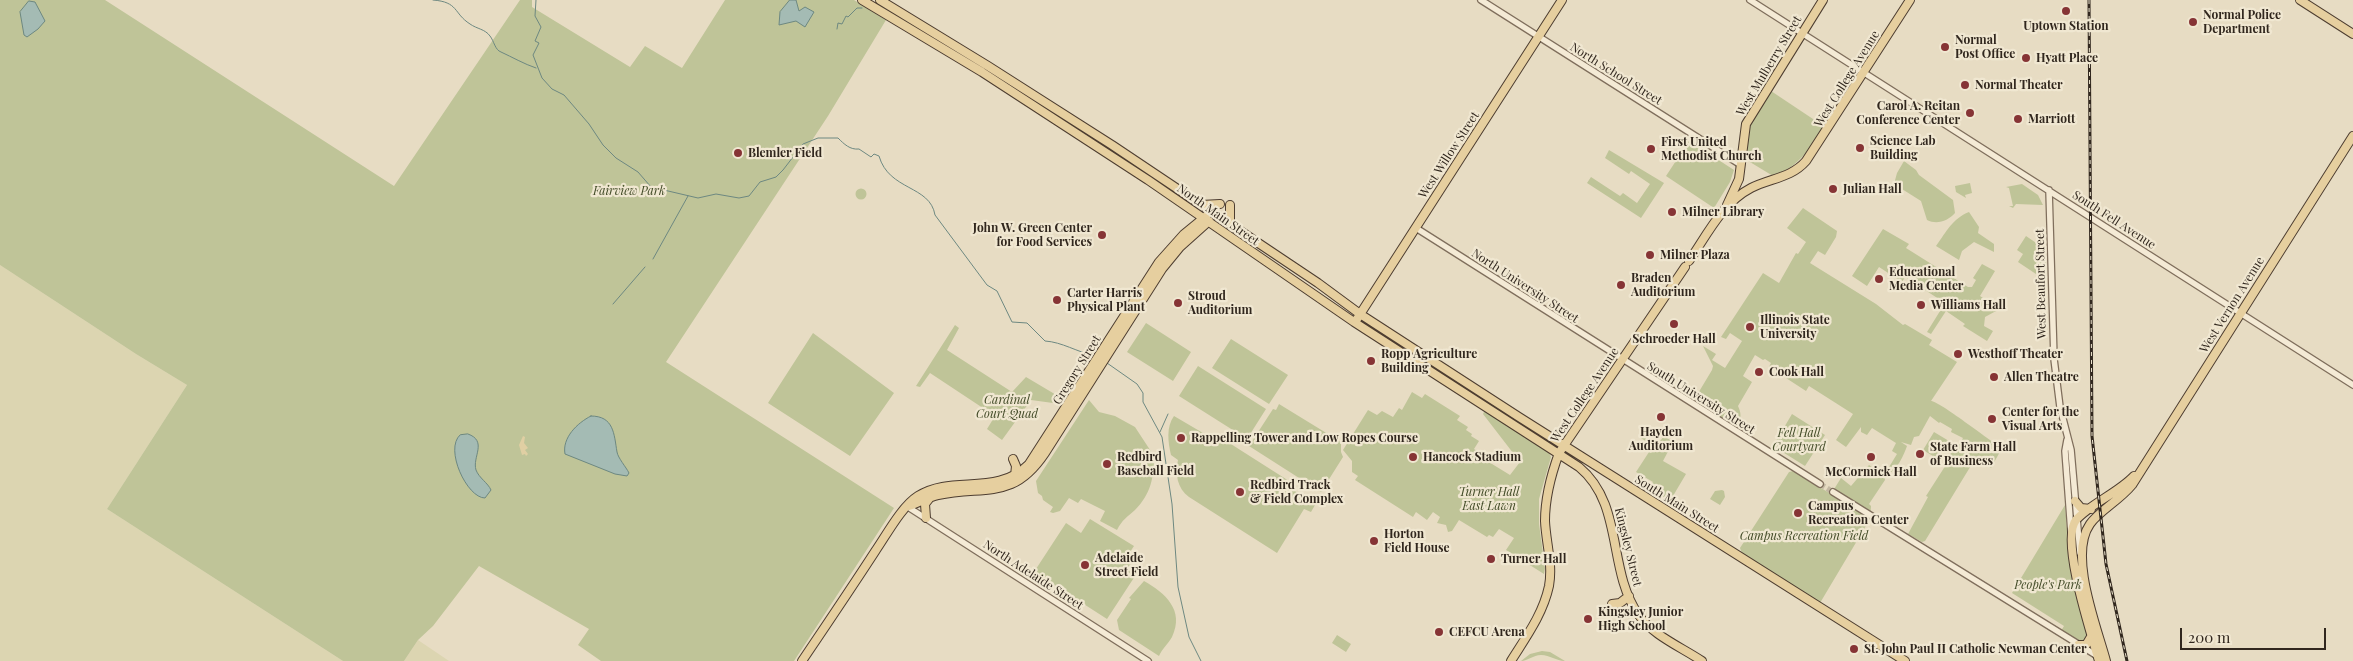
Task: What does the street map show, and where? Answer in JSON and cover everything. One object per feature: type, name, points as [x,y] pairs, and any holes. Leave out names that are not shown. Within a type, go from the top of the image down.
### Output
[{"type":"main road","name":"North Main Street","points":[[862,0],[989,77],[1222,230],[1354,322],[1559,453]]},
{"type":"main road","name":"North Main Street","points":[[880,0],[988,66],[1202,205],[1360,314],[1564,446]]},
{"type":"main road","name":"West Willow Street","points":[[1354,322],[1562,0]]},
{"type":"main road","name":"West Mulberry Street","points":[[1727,204],[1739,179],[1742,165],[1742,140],[1746,124],[1823,0]]},
{"type":"main road","name":"West College Avenue","points":[[1511,661],[1537,620],[1547,595],[1550,566],[1546,527],[1546,502],[1559,453],[1727,204],[1750,189],[1778,180],[1804,164],[1910,0]]},
{"type":"main road","points":[[2300,0],[2353,34]]},
{"type":"main road","name":"West Vernon Avenue","points":[[2082,567],[2084,537],[2088,527],[2095,518],[2127,492],[2353,136]]},
{"type":"main road","points":[[1202,205],[1220,204]]},
{"type":"main road","points":[[1230,205],[1230,224]]},
{"type":"main road","points":[[1189,208],[1193,218],[1190,229]]},
{"type":"main road","name":"Gregory Street","points":[[908,507],[930,498],[1000,489],[1016,483],[1029,474],[1045,453],[1162,269],[1180,248],[1200,230],[1211,211]]},
{"type":"main road","name":"Gregory Street","points":[[802,661],[897,518],[917,497],[929,491],[1001,482],[1015,476],[1034,459],[1158,262],[1190,229],[1207,220]]},
{"type":"main road","points":[[1200,230],[1222,230]]},
{"type":"main road","name":"South Main Street","points":[[1564,446],[1905,661]]},
{"type":"main road","name":"Kingsley Street","points":[[1559,453],[1586,472],[1603,495],[1628,596],[1643,620],[1702,661]]},
{"type":"main road","points":[[1013,460],[1016,466],[1015,476]]},
{"type":"main road","name":"West Vernon Avenue","points":[[2076,520],[2122,488],[2141,469]]},
{"type":"main road","points":[[926,518],[925,504],[930,498]]},
{"type":"main road","points":[[2075,501],[2081,508],[2091,509]]},
{"type":"main road","points":[[2071,532],[2076,520]]},
{"type":"main road","name":"West Beaufort Street","points":[[2071,532],[2079,591],[2092,635],[2102,660]]},
{"type":"main road","name":"West Beaufort Street","points":[[2082,567],[2102,660]]},
{"type":"main road","points":[[1612,604],[1620,603],[1628,596]]},
{"type":"main road","points":[[2078,645],[2086,645],[2092,635]]},
{"type":"street","name":"North School Street","points":[[1481,0],[1742,165]]},
{"type":"street","name":"South Fell Avenue","points":[[1750,0],[2353,385]]},
{"type":"street","name":"West Beaufort Street","points":[[2050,190],[2053,339],[2059,399],[2071,450],[2076,520],[2082,567]]},
{"type":"street","name":"North University Street","points":[[1416,228],[1622,360]]},
{"type":"street","name":"South University Street","points":[[1622,360],[1820,484]]},
{"type":"street","name":"West Beaufort Street","points":[[2068,437],[2065,451],[2071,532]]},
{"type":"street","points":[[1833,492],[2102,660]]},
{"type":"street","name":"North Adelaide Street","points":[[908,507],[1148,661]]},
{"type":"shaded area","points":[[0,265],[187,385],[107,509],[343,661],[0,661]]},
{"type":"shaded area","points":[[418,640],[449,661],[404,661]]},
{"type":"green space","name":"Fairview Park","points":[[0,0],[105,0],[394,186],[520,0],[532,0],[532,7],[630,67],[645,46],[682,68],[725,0],[854,0],[886,20],[828,116],[666,362],[894,508],[794,661],[601,661],[578,645],[589,629],[479,566],[433,626],[418,640],[404,661],[343,661],[107,509],[187,385],[0,265]]},
{"type":"green space","points":[[1768,89],[1825,127],[1797,162],[1790,168],[1773,176],[1745,159],[1748,129]]},
{"type":"green space","points":[[1689,141],[1734,170],[1730,182],[1714,208],[1666,176]]},
{"type":"green space","points":[[1609,150],[1664,183],[1641,218],[1587,183],[1591,177],[1620,196],[1623,193],[1637,203],[1650,184],[1631,171],[1629,174],[1605,158]]},
{"type":"green space","points":[[1904,161],[1916,170],[1919,175],[1953,200],[1955,213],[1952,216],[1938,222],[1927,220],[1921,201],[1894,184],[1897,173]]},
{"type":"green space","points":[[1970,183],[1972,193],[1965,195],[1966,198],[1956,192],[1955,186]]},
{"type":"green space","points":[[2022,184],[2038,195],[2043,205],[2016,204],[2013,208],[2009,206],[2013,206],[2009,188],[2006,187]]},
{"type":"green space","points":[[861,188],[867,194],[861,200],[855,194]]},
{"type":"green space","points":[[1803,208],[1837,231],[1836,237],[1825,255],[1818,251],[1810,263],[1876,304],[1903,325],[1905,324],[1932,340],[1929,345],[1957,362],[1931,401],[1944,407],[2002,448],[1991,468],[1975,459],[1925,541],[1922,542],[1908,534],[1928,497],[1926,496],[1951,457],[1949,456],[1956,445],[1958,446],[1963,438],[1951,432],[1952,429],[1930,416],[1919,436],[1914,437],[1911,445],[1901,442],[1907,446],[1906,450],[1897,466],[1888,474],[1886,472],[1897,454],[1892,451],[1896,443],[1872,428],[1867,435],[1861,432],[1861,427],[1846,447],[1836,440],[1853,414],[1809,386],[1806,391],[1769,367],[1771,363],[1755,355],[1743,376],[1752,382],[1738,406],[1740,420],[1737,425],[1733,426],[1694,402],[1713,366],[1703,346],[1716,354],[1712,360],[1725,368],[1742,341],[1730,333],[1726,339],[1721,337],[1763,273],[1779,283],[1796,253],[1798,254],[1806,242],[1787,228]]},
{"type":"green space","points":[[1969,212],[1979,227],[1978,233],[1994,244],[1994,252],[1974,242],[1962,251],[1959,260],[1936,246],[1954,222]]},
{"type":"green space","points":[[1883,229],[1909,244],[1906,248],[1968,287],[1972,287],[1976,280],[1973,278],[1982,264],[1995,271],[1980,296],[1983,298],[1981,302],[1996,311],[1985,317],[1984,326],[1993,331],[1987,341],[1963,326],[1965,324],[1946,311],[1931,334],[1927,332],[1945,303],[1905,277],[1902,282],[1879,267],[1867,286],[1852,276]]},
{"type":"green space","points":[[2026,236],[2045,249],[2046,268],[2044,274],[2036,274],[2018,262],[2023,254],[2017,250]]},
{"type":"green space","points":[[1146,323],[1191,352],[1173,381],[1127,352]]},
{"type":"green space","name":"Cardinal Court Quad","points":[[955,325],[959,328],[947,350],[1012,392],[1026,377],[1058,396],[1053,403],[1031,400],[1002,440],[987,429],[995,416],[930,373],[920,387],[916,386]]},
{"type":"green space","points":[[813,333],[894,393],[850,456],[768,403]]},
{"type":"green space","points":[[1231,339],[1288,375],[1269,404],[1212,368]]},
{"type":"green space","points":[[1198,366],[1266,409],[1247,439],[1179,396]]},
{"type":"green space","name":"Turner Hall East Lawn","points":[[1412,392],[1422,398],[1425,394],[1460,416],[1457,420],[1468,427],[1466,430],[1479,441],[1474,449],[1480,453],[1479,456],[1510,475],[1520,462],[1483,414],[1485,410],[1548,450],[1551,457],[1539,499],[1539,524],[1545,568],[1544,574],[1506,550],[1514,538],[1499,529],[1493,537],[1489,535],[1487,537],[1459,520],[1452,531],[1448,532],[1446,525],[1437,523],[1440,517],[1433,512],[1427,520],[1416,512],[1413,517],[1355,480],[1358,476],[1352,472],[1352,461],[1343,450],[1368,410],[1377,415],[1382,411],[1393,417],[1399,408],[1402,410]]},
{"type":"green space","name":"Redbird Baseball Field","points":[[1089,400],[1099,412],[1115,416],[1135,427],[1154,456],[1152,478],[1145,498],[1117,530],[1100,521],[1105,511],[1081,499],[1078,503],[1069,498],[1060,511],[1053,513],[1050,512],[1053,507],[1043,500],[1042,496],[1038,493],[1036,481]]},
{"type":"green space","points":[[1279,404],[1341,442],[1343,457],[1321,492],[1249,446],[1273,409],[1276,410]]},
{"type":"green space","name":"Fell Hall Courtyard","points":[[1792,414],[1825,435],[1805,466],[1773,446]]},
{"type":"green space","name":"Redbird Track & Field Complex","points":[[1174,416],[1220,443],[1223,439],[1289,481],[1286,485],[1315,505],[1311,512],[1304,509],[1277,553],[1185,493],[1179,485],[1177,475],[1178,460],[1171,455],[1169,430]]},
{"type":"green space","points":[[1645,432],[1657,439],[1653,446],[1641,438]]},
{"type":"green space","points":[[1934,432],[1949,441],[1938,459],[1923,450]]},
{"type":"green space","points":[[1664,436],[1673,442],[1663,461],[1686,474],[1670,501],[1649,488],[1653,482],[1636,472],[1649,452],[1651,453]]},
{"type":"green space","name":"Campus Recreation Field","points":[[1869,465],[1884,475],[1885,480],[1869,504],[1871,506],[1870,519],[1820,603],[1742,553],[1740,548],[1789,472],[1793,471],[1831,494],[1841,478],[1851,486]]},
{"type":"green space","points":[[1722,490],[1725,497],[1720,505],[1710,499],[1715,491]]},
{"type":"green space","name":"People's Park","points":[[2065,505],[2069,551],[2089,639],[2081,643],[2061,631],[2064,626],[2012,593]]},
{"type":"green space","name":"Adelaide Street Field","points":[[1090,519],[1134,546],[1124,561],[1139,570],[1107,619],[1034,572],[1066,523],[1081,533]]},
{"type":"green space","points":[[1144,581],[1166,597],[1171,603],[1176,619],[1172,637],[1159,656],[1119,630],[1117,620],[1131,599],[1129,598]]},
{"type":"green space","points":[[1337,635],[1351,644],[1346,652],[1332,643]]},
{"type":"green space","points":[[1542,651],[1550,652],[1565,661],[1541,655],[1521,661],[1530,654]]},
{"type":"sand","points":[[523,436],[525,437],[524,443],[528,448],[525,450],[528,454],[526,456],[525,454],[522,455],[519,445]]},
{"type":"water","points":[[790,0],[796,0],[799,11],[805,7],[814,12],[805,27],[796,21],[779,25],[780,12]]},
{"type":"water","points":[[29,1],[35,2],[45,21],[27,37],[24,35],[20,12]]},
{"type":"water","points":[[591,416],[604,419],[612,427],[620,460],[629,473],[627,476],[615,474],[565,454],[568,437],[576,427]]},
{"type":"water","points":[[468,434],[474,437],[478,445],[476,470],[491,490],[485,498],[478,496],[471,490],[465,482],[456,461],[456,442],[460,435]]},
{"type":"waterway","points":[[433,0],[452,6],[465,20],[486,32],[499,51],[536,68]]},
{"type":"waterway","points":[[536,0],[535,16],[541,27],[535,41],[539,43],[533,55],[542,78],[552,89],[564,95],[589,124],[603,145],[616,158],[638,172],[651,187],[698,198],[716,194],[739,198],[749,196],[760,182],[776,177],[803,144],[818,138],[838,138],[847,146],[859,149],[871,157],[874,154],[879,156],[891,176],[926,198],[932,205],[935,215],[987,285],[997,291],[1012,322],[1027,323],[1045,341],[1057,343],[1095,356]]},
{"type":"waterway","points":[[837,29],[838,23],[842,24],[846,16],[848,17],[857,8],[862,8]]},
{"type":"waterway","points":[[653,259],[688,196]]},
{"type":"waterway","points":[[613,304],[645,267]]},
{"type":"waterway","points":[[1107,363],[1137,384],[1143,393],[1143,402],[1162,437],[1172,504],[1178,587],[1189,637],[1201,661]]},
{"type":"waterway","points":[[1160,432],[1168,414]]},
{"type":"tunnel","points":[[1820,484],[1833,492]]},
{"type":"railway","points":[[2089,0],[2092,436],[2106,564],[2127,661]]},
{"type":"place","name":"Uptown Station","points":[[2066,11]]},
{"type":"place","name":"Normal Police Department","points":[[2193,22]]},
{"type":"place","name":"Normal Post Office","points":[[1945,47]]},
{"type":"place","name":"Hyatt Place","points":[[2026,58]]},
{"type":"place","name":"Normal Theater","points":[[1965,85]]},
{"type":"place","name":"Carol A. Reitan Conference Center","points":[[1970,113]]},
{"type":"place","name":"Marriott","points":[[2018,119]]},
{"type":"place","name":"Science Lab Building","points":[[1860,148]]},
{"type":"place","name":"First United Methodist Church","points":[[1651,149]]},
{"type":"place","name":"Blemler Field","points":[[738,153]]},
{"type":"place","name":"Julian Hall","points":[[1833,189]]},
{"type":"place","name":"Milner Library","points":[[1672,212]]},
{"type":"place","name":"John W. Green Center for Food Services","points":[[1102,235]]},
{"type":"place","name":"Milner Plaza","points":[[1650,255]]},
{"type":"place","name":"Educational Media Center","points":[[1879,279]]},
{"type":"place","name":"Braden Auditorium","points":[[1621,285]]},
{"type":"place","name":"Carter Harris Physical Plant","points":[[1057,300]]},
{"type":"place","name":"Stroud Auditorium","points":[[1178,303]]},
{"type":"place","name":"Williams Hall","points":[[1921,305]]},
{"type":"place","name":"Schroeder Hall","points":[[1674,324]]},
{"type":"place","name":"Illinois State University","points":[[1750,327]]},
{"type":"place","name":"Westhoff Theater","points":[[1958,354]]},
{"type":"place","name":"Ropp Agriculture Building","points":[[1371,361]]},
{"type":"place","name":"Cook Hall","points":[[1759,372]]},
{"type":"place","name":"Allen Theatre","points":[[1994,377]]},
{"type":"place","name":"Hayden Auditorium","points":[[1661,417]]},
{"type":"place","name":"Center for the Visual Arts","points":[[1992,419]]},
{"type":"place","name":"Rappelling Tower and Low Ropes Course","points":[[1181,438]]},
{"type":"place","name":"State Farm Hall of Business","points":[[1920,454]]},
{"type":"place","name":"Hancock Stadium","points":[[1413,457]]},
{"type":"place","name":"McCormick Hall","points":[[1871,457]]},
{"type":"place","name":"Redbird Baseball Field","points":[[1107,464]]},
{"type":"place","name":"Redbird Track & Field Complex","points":[[1240,492]]},
{"type":"place","name":"Campus Recreation Center","points":[[1798,513]]},
{"type":"place","name":"Horton Field House","points":[[1374,541]]},
{"type":"place","name":"Turner Hall","points":[[1491,559]]},
{"type":"place","name":"Adelaide Street Field","points":[[1085,565]]},
{"type":"place","name":"Kingsley Junior High School","points":[[1588,619]]},
{"type":"place","name":"CEFCU Arena","points":[[1439,632]]},
{"type":"place","name":"St. John Paul II Catholic Newman Center","points":[[1854,649]]}]
